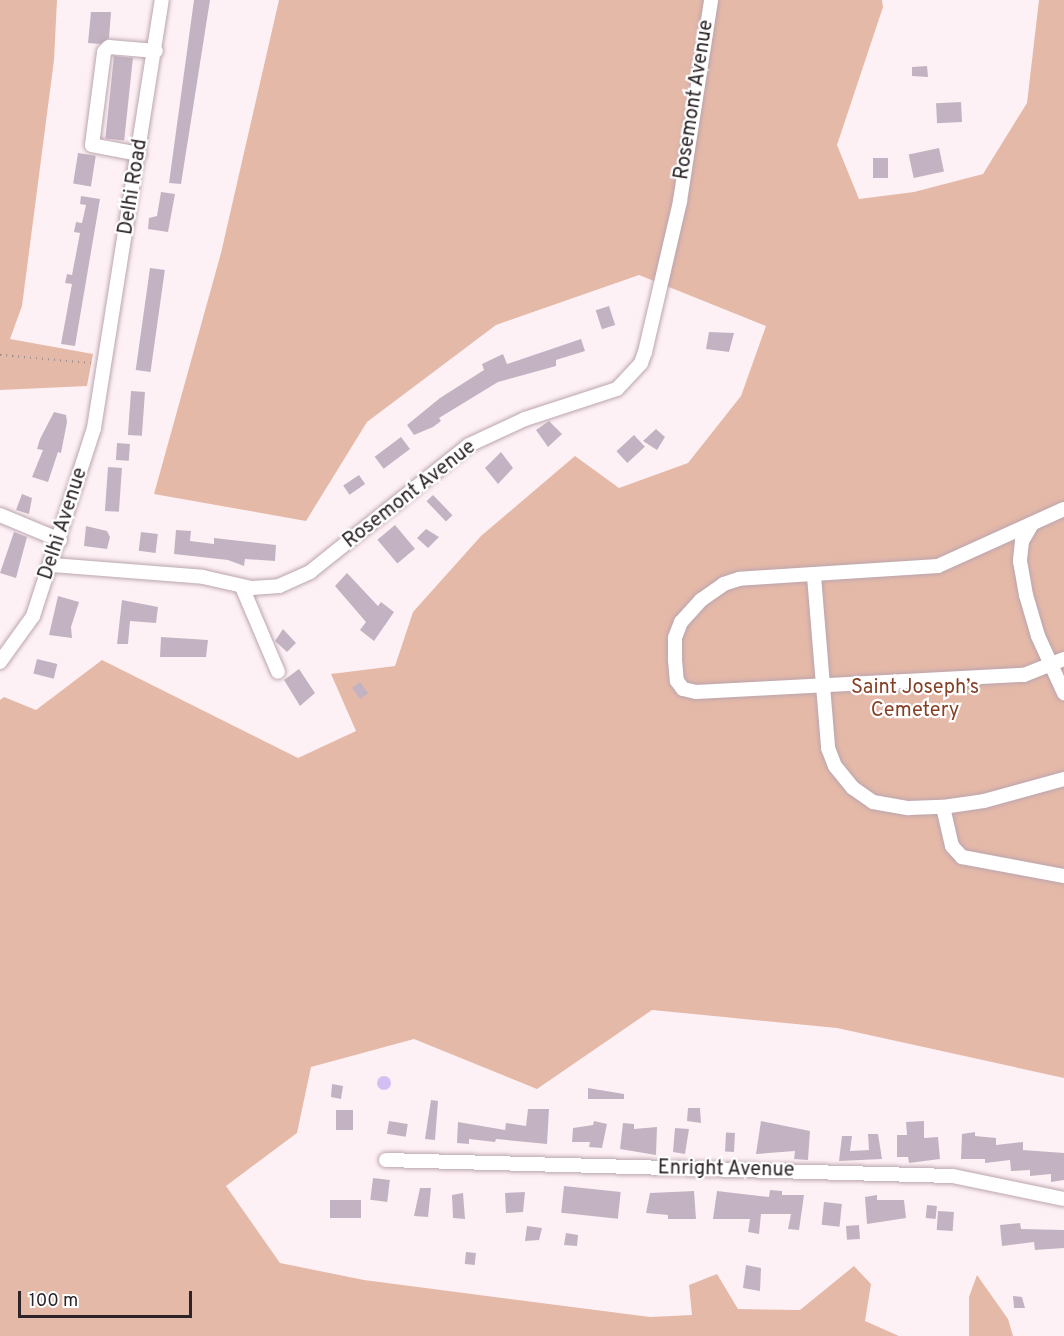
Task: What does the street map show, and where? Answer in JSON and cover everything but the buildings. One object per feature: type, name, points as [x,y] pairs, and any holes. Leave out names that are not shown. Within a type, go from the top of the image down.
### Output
[{"type":"street","name":"Delhi Road","points":[[105,370],[156,51],[162,0]]},
{"type":"street","name":"Rosemont Avenue","points":[[52,565],[203,577],[242,587],[279,585],[303,576],[469,445],[525,419],[617,389],[630,377],[645,352],[680,201],[711,0]]},
{"type":"street","points":[[139,154],[92,145],[104,52],[109,47],[156,51]]},
{"type":"street","name":"Delhi Avenue","points":[[0,662],[33,616],[52,565],[86,457],[105,370]]},
{"type":"street","points":[[1064,509],[938,566],[814,576],[739,579],[724,584],[700,600],[681,622],[675,638],[677,681],[683,689],[696,692],[1024,675],[1064,660]]},
{"type":"street","points":[[0,515],[60,540]]},
{"type":"street","points":[[1032,524],[1022,541],[1020,561],[1038,636],[1064,693]]},
{"type":"street","points":[[814,576],[828,748],[835,766],[853,788],[873,802],[908,808],[943,807],[984,801],[1064,779]]},
{"type":"street","points":[[242,587],[278,672]]},
{"type":"street","points":[[943,807],[952,846],[963,857],[979,864],[1064,876]]},
{"type":"street","name":"Enright Avenue","points":[[386,1160],[953,1176],[1064,1199]]},
{"type":"path","points":[[0,355],[105,370]]},
{"type":"green space","points":[[0,0],[57,0],[54,60],[22,306],[10,339],[93,354],[87,386],[0,390]]},
{"type":"green space","name":"Saint Joseph’s Cemetery","points":[[279,0],[882,0],[883,7],[837,145],[859,199],[914,192],[983,174],[1027,103],[1039,0],[1064,0],[1064,1078],[837,1028],[652,1010],[537,1089],[414,1039],[311,1067],[297,1133],[226,1186],[280,1263],[364,1280],[650,1317],[692,1315],[689,1285],[717,1274],[738,1309],[800,1310],[854,1266],[871,1284],[865,1321],[899,1336],[0,1336],[0,700],[4,697],[36,710],[102,660],[298,758],[356,731],[331,674],[395,666],[413,612],[481,536],[575,456],[619,488],[688,463],[741,396],[766,326],[639,275],[496,325],[367,422],[306,521],[154,494],[221,253]]},
{"type":"green space","points":[[977,1275],[1008,1319],[1013,1336],[969,1336],[969,1297]]},
{"type":"shaded area","points":[[384,1076],[389,1078],[391,1083],[389,1088],[384,1090],[379,1088],[377,1083],[379,1078]]}]
